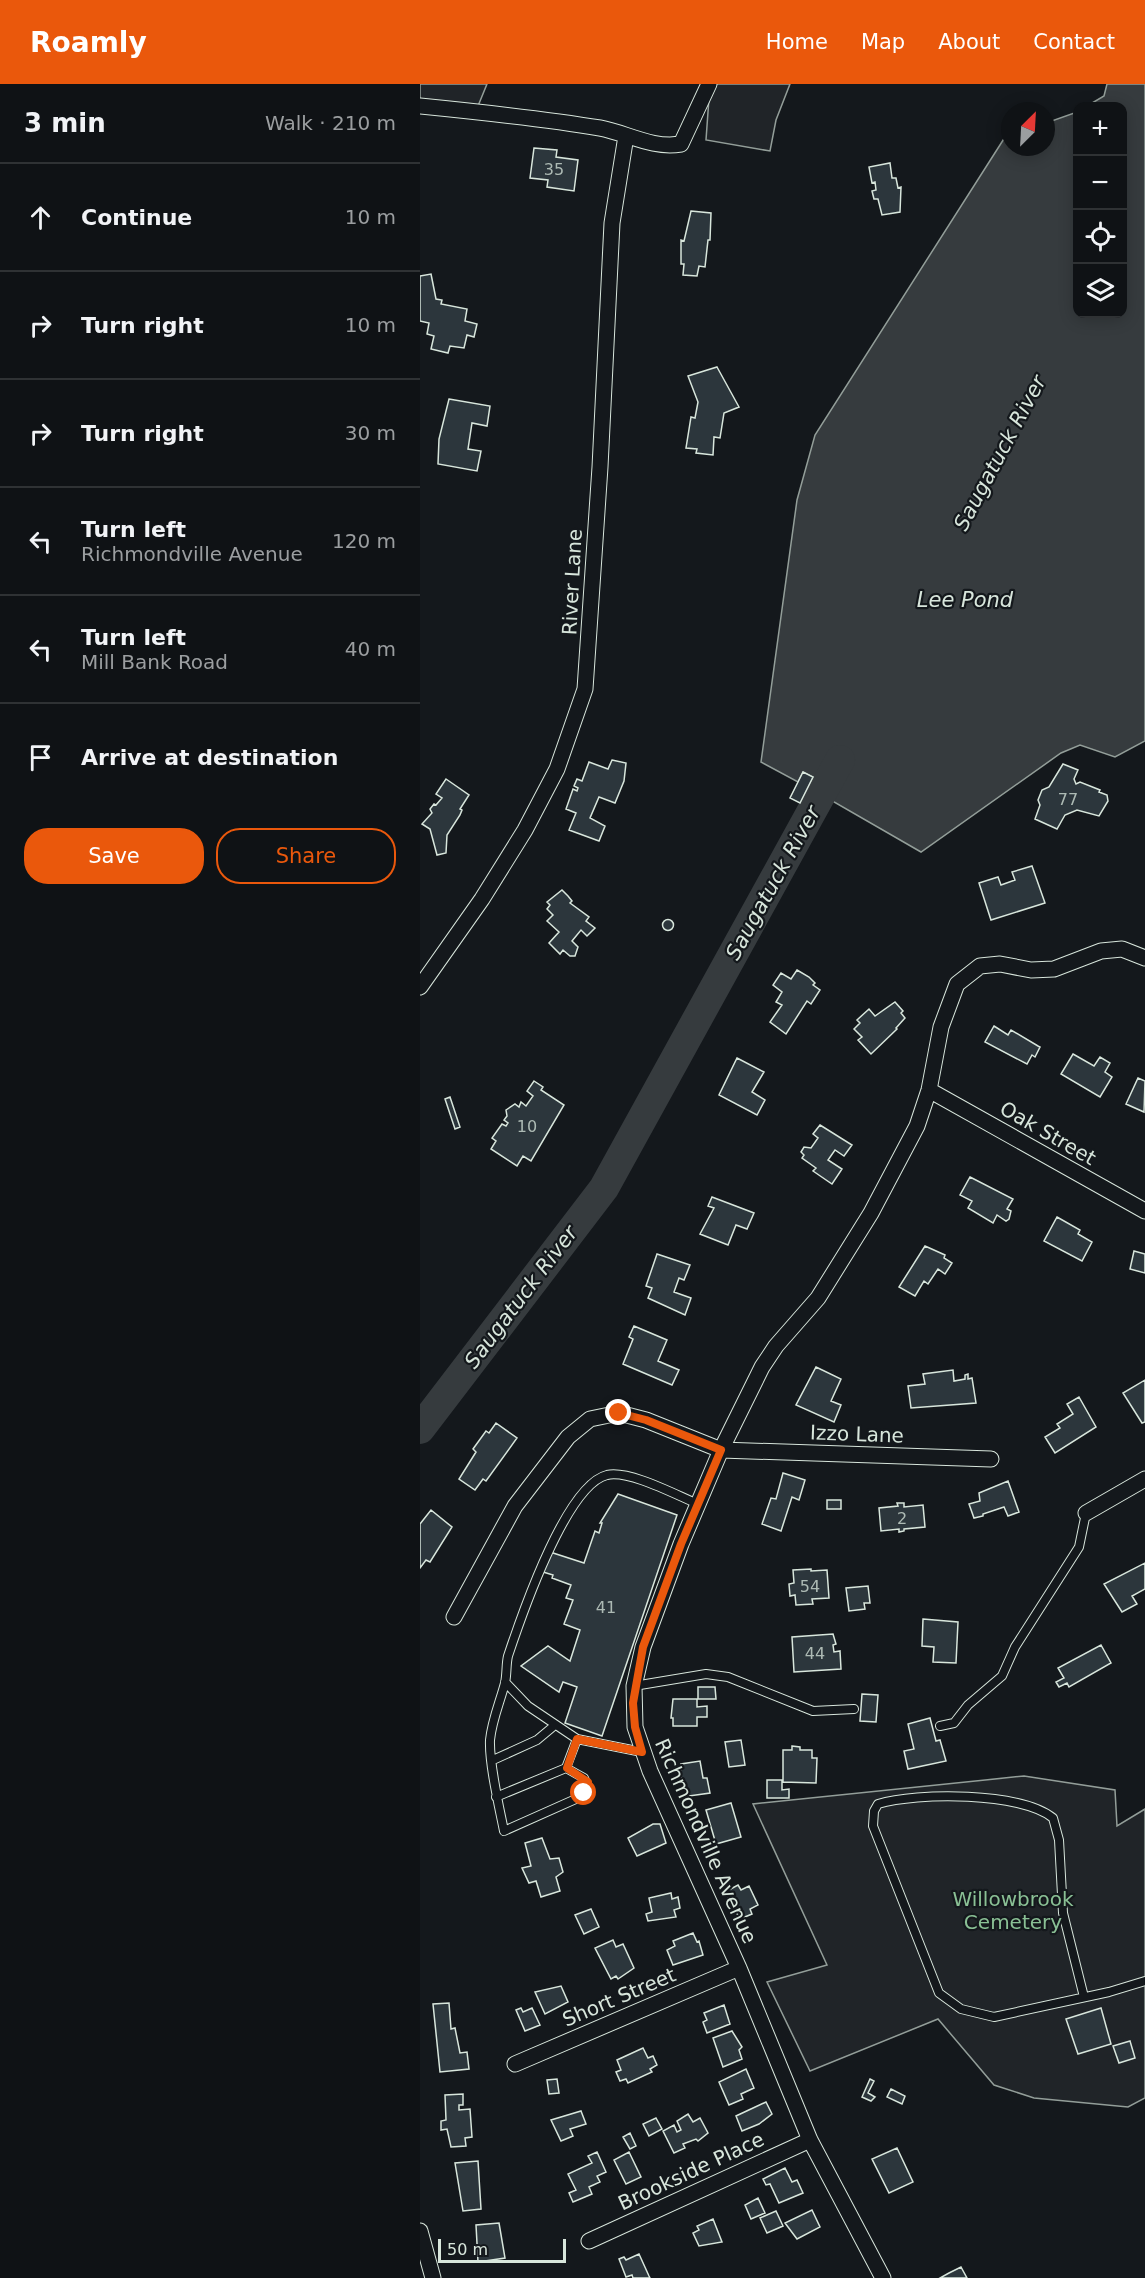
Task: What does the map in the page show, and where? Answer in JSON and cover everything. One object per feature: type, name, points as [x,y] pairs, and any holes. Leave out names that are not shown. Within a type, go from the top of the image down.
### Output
[{"type":"street","points":[[420,106],[581,126],[650,144],[681,144],[709,84]]},
{"type":"street","name":"River Lane","points":[[420,987],[482,899],[525,830],[557,769],[585,689],[600,467],[612,224],[626,136]]},
{"type":"street","name":"Richmondville Avenue","points":[[883,2278],[810,2140],[739,1968],[642,1752],[635,1727],[634,1686],[643,1647],[698,1504],[721,1450],[762,1367],[776,1346],[818,1298],[871,1214],[917,1126],[929,1090],[949,999],[957,984],[980,966],[1000,964],[1031,970],[1054,969],[1101,951],[1122,949],[1145,958]]},
{"type":"street","name":"Oak Street","points":[[929,1090],[1145,1211]]},
{"type":"street","name":"Izzo Lane","points":[[454,1617],[516,1506],[568,1437],[590,1419],[619,1413],[646,1420],[721,1450],[991,1459]]},
{"type":"street","points":[[1086,1513],[1145,1479]]},
{"type":"street","name":"Short Street","points":[[515,2064],[739,1968]]},
{"type":"street","name":"Brookside Place","points":[[589,2241],[810,2140]]},
{"type":"street","points":[[420,2230],[433,2278]]},
{"type":"lane","points":[[567,1768],[588,1782],[584,1793],[504,1831],[496,1797],[490,1742],[493,1724],[505,1682],[507,1658],[554,1539],[578,1497],[596,1480],[607,1475],[633,1478],[698,1504]]},
{"type":"lane","points":[[940,1726],[954,1723],[968,1705],[1002,1676],[1015,1647],[1079,1547],[1086,1513]]},
{"type":"lane","points":[[634,1686],[706,1674],[728,1677],[813,1711],[854,1709]]},
{"type":"lane","points":[[505,1682],[528,1706],[577,1739],[642,1752]]},
{"type":"lane","points":[[493,1760],[537,1740],[555,1725]]},
{"type":"lane","points":[[496,1797],[567,1768],[577,1739]]},
{"type":"lane","points":[[1084,1997],[1063,1913],[1059,1840],[1053,1818],[1034,1807],[986,1798],[923,1797],[878,1804],[874,1811],[873,1826],[939,1993],[961,2009],[994,2017],[1084,1997],[1145,1981]]},
{"type":"green space","points":[[420,84],[487,84],[478,106],[420,100]]},
{"type":"green space","points":[[710,84],[790,84],[776,120],[770,151],[706,140]]},
{"type":"green space","name":"Willowbrook Cemetery","points":[[1024,1776],[1115,1790],[1117,1826],[1145,1809],[1145,2098],[1128,2107],[1034,2098],[994,2085],[938,2019],[810,2071],[767,1982],[827,1965],[753,1804]]},
{"type":"water","name":"Lee Pond","points":[[1107,84],[1145,84],[1145,741],[1115,757],[1080,745],[1061,753],[921,852],[808,787],[813,777],[803,772],[798,782],[761,762],[797,500],[815,435],[1001,143],[1001,156],[1055,156],[1055,120],[1073,113],[1073,318],[1127,318],[1127,102],[1094,102],[1104,96]]},
{"type":"building","points":[[534,148],[557,150],[556,157],[578,160],[574,191],[547,187],[548,180],[530,178]]},
{"type":"building","points":[[890,163],[892,178],[896,178],[898,188],[901,187],[900,212],[882,215],[878,199],[874,199],[872,191],[876,190],[875,182],[872,183],[869,167]]},
{"type":"building","points":[[691,211],[711,213],[710,240],[708,240],[705,267],[699,266],[697,276],[683,275],[684,264],[681,264],[681,240],[684,241]]},
{"type":"building","points":[[431,274],[436,299],[442,300],[441,304],[467,309],[465,321],[477,324],[474,337],[467,335],[464,348],[450,346],[448,353],[431,349],[434,336],[427,334],[429,323],[420,321],[420,276]]},
{"type":"building","points":[[717,367],[739,407],[724,413],[720,438],[714,437],[713,455],[696,453],[697,449],[686,448],[691,417],[695,418],[698,402],[688,376]]},
{"type":"building","points":[[449,399],[490,406],[487,426],[472,423],[468,449],[481,451],[477,471],[438,464],[439,439]]},
{"type":"building","points":[[612,760],[626,763],[624,781],[615,803],[599,797],[590,818],[605,826],[599,841],[569,830],[576,813],[566,809],[573,789],[577,791],[578,788],[574,786],[577,779],[582,781],[589,762],[608,769]]},
{"type":"building","points":[[1063,764],[1078,770],[1074,779],[1076,784],[1080,782],[1100,790],[1099,792],[1107,795],[1108,801],[1099,816],[1077,810],[1065,815],[1057,829],[1035,819],[1042,790],[1049,787]]},
{"type":"building","points":[[803,772],[813,777],[800,803],[790,798]]},
{"type":"building","points":[[446,779],[469,795],[447,835],[446,853],[437,855],[430,829],[422,824],[432,813],[430,809],[442,798],[436,794]]},
{"type":"building","points":[[1032,866],[1045,903],[991,920],[979,883],[998,877],[1001,885],[1015,880],[1012,872]]},
{"type":"building","points":[[562,890],[572,901],[570,903],[589,917],[586,921],[595,928],[587,936],[581,930],[572,941],[578,947],[575,956],[570,956],[563,950],[560,954],[549,943],[559,932],[547,921],[553,915],[547,909],[550,905],[547,902]]},
{"type":"building","points":[[668,919],[674,925],[668,931],[662,925]]},
{"type":"building","points":[[797,970],[809,977],[815,983],[813,985],[820,990],[811,1004],[807,1001],[786,1034],[770,1022],[782,1005],[776,1002],[782,992],[773,985],[781,973],[791,979]]},
{"type":"building","points":[[895,1002],[903,1011],[901,1013],[905,1018],[871,1054],[858,1040],[862,1037],[854,1029],[860,1023],[857,1020],[869,1009],[875,1016]]},
{"type":"building","points":[[994,1026],[1008,1035],[1011,1030],[1040,1047],[1035,1057],[1032,1055],[1027,1064],[985,1042]]},
{"type":"building","points":[[1073,1054],[1094,1066],[1100,1057],[1110,1063],[1105,1072],[1112,1077],[1100,1097],[1061,1074]]},
{"type":"building","points":[[737,1058],[764,1072],[752,1092],[765,1100],[757,1115],[719,1095]]},
{"type":"building","points":[[1138,1078],[1145,1081],[1144,1112],[1126,1104]]},
{"type":"building","points":[[534,1081],[543,1087],[541,1090],[564,1105],[531,1161],[523,1156],[517,1166],[491,1149],[496,1141],[492,1138],[502,1124],[506,1126],[508,1123],[504,1120],[507,1116],[506,1110],[515,1104],[519,1107],[521,1102],[526,1106],[533,1096],[527,1091]]},
{"type":"building","points":[[450,1097],[460,1127],[455,1129],[445,1099]]},
{"type":"building","points":[[820,1125],[852,1145],[844,1156],[835,1150],[828,1160],[842,1169],[832,1184],[813,1171],[816,1168],[802,1158],[804,1155],[801,1152],[804,1147],[811,1148],[818,1138],[813,1134]]},
{"type":"building","points":[[970,1177],[1013,1199],[1007,1209],[1011,1211],[1009,1219],[1006,1221],[997,1215],[993,1223],[968,1208],[972,1201],[960,1195]]},
{"type":"building","points":[[712,1197],[754,1213],[747,1229],[736,1225],[728,1245],[700,1234],[714,1208],[708,1206]]},
{"type":"building","points":[[1057,1217],[1080,1230],[1078,1234],[1092,1242],[1082,1261],[1044,1241]]},
{"type":"building","points":[[925,1246],[945,1255],[944,1258],[952,1263],[945,1274],[938,1269],[928,1284],[924,1281],[915,1296],[899,1287]]},
{"type":"building","points":[[1134,1251],[1145,1254],[1145,1273],[1130,1269]]},
{"type":"building","points":[[657,1254],[690,1265],[684,1280],[679,1278],[674,1292],[691,1298],[685,1315],[648,1298],[652,1288],[646,1286]]},
{"type":"building","points":[[634,1326],[667,1340],[658,1361],[679,1370],[672,1385],[623,1364],[633,1339],[629,1337]]},
{"type":"building","points":[[816,1367],[841,1379],[831,1401],[841,1405],[834,1422],[796,1405]]},
{"type":"building","points":[[953,1370],[954,1381],[965,1379],[965,1375],[968,1374],[968,1379],[972,1378],[976,1403],[911,1408],[908,1386],[925,1384],[923,1374]]},
{"type":"building","points":[[1145,1380],[1145,1422],[1142,1423],[1123,1393]]},
{"type":"building","points":[[1079,1397],[1096,1427],[1055,1453],[1045,1437],[1060,1428],[1057,1424],[1073,1414],[1067,1404]]},
{"type":"building","points":[[496,1423],[517,1438],[486,1481],[483,1479],[475,1490],[459,1479],[476,1452],[473,1449],[486,1431],[489,1433]]},
{"type":"building","points":[[783,1473],[805,1480],[799,1500],[792,1497],[781,1531],[762,1524],[771,1498],[776,1499]]},
{"type":"building","points":[[1008,1481],[1019,1512],[1008,1516],[1004,1507],[974,1518],[969,1504],[980,1501],[979,1493]]},
{"type":"building","points":[[618,1494],[677,1515],[602,1736],[565,1723],[577,1687],[563,1682],[559,1692],[521,1666],[548,1646],[570,1661],[580,1630],[564,1624],[573,1600],[566,1598],[571,1585],[543,1572],[550,1552],[584,1563],[595,1531],[599,1533],[602,1523],[600,1523]]},
{"type":"building","points":[[827,1500],[841,1500],[841,1509],[827,1509]]},
{"type":"building","points":[[897,1503],[904,1503],[904,1507],[923,1505],[925,1527],[904,1529],[899,1532],[899,1529],[881,1531],[879,1508],[898,1506]]},
{"type":"building","points":[[431,1510],[452,1527],[430,1562],[426,1560],[420,1568],[420,1524]]},
{"type":"building","points":[[1145,1563],[1145,1589],[1132,1596],[1137,1604],[1122,1612],[1104,1584]]},
{"type":"building","points":[[811,1569],[811,1571],[827,1570],[829,1598],[812,1599],[813,1604],[796,1605],[795,1595],[790,1596],[789,1584],[794,1583],[793,1570]]},
{"type":"building","points":[[868,1586],[870,1603],[864,1603],[865,1609],[849,1611],[846,1588]]},
{"type":"building","points":[[923,1619],[958,1622],[956,1663],[933,1662],[934,1647],[922,1646]]},
{"type":"building","points":[[833,1634],[836,1644],[833,1645],[834,1652],[840,1651],[841,1669],[794,1672],[792,1637]]},
{"type":"building","points":[[1101,1645],[1111,1663],[1069,1687],[1067,1683],[1059,1687],[1056,1682],[1064,1678],[1058,1668]]},
{"type":"building","points":[[698,1687],[715,1687],[716,1699],[698,1699]]},
{"type":"building","points":[[862,1694],[878,1695],[876,1722],[860,1721]]},
{"type":"building","points":[[673,1699],[697,1699],[697,1707],[707,1706],[707,1717],[697,1717],[697,1726],[673,1726],[673,1718],[671,1718]]},
{"type":"building","points":[[930,1718],[936,1741],[940,1740],[946,1761],[908,1769],[904,1751],[914,1749],[908,1724]]},
{"type":"building","points":[[741,1740],[745,1765],[729,1767],[725,1742]]},
{"type":"building","points":[[792,1746],[800,1747],[800,1750],[812,1750],[812,1758],[817,1758],[816,1783],[783,1782],[783,1750],[792,1750]]},
{"type":"building","points":[[700,1761],[703,1778],[707,1778],[710,1793],[689,1796],[683,1780],[681,1781],[681,1764]]},
{"type":"building","points":[[767,1780],[782,1780],[782,1790],[789,1789],[789,1798],[767,1798]]},
{"type":"building","points":[[731,1803],[741,1837],[716,1844],[706,1810]]},
{"type":"building","points":[[653,1824],[660,1824],[666,1843],[637,1856],[628,1838]]},
{"type":"building","points":[[542,1838],[550,1859],[559,1858],[563,1872],[556,1877],[560,1891],[541,1897],[536,1881],[529,1883],[522,1868],[531,1866],[525,1843]]},
{"type":"building","points":[[738,1885],[741,1890],[749,1886],[758,1905],[750,1909],[752,1914],[740,1919],[725,1892]]},
{"type":"building","points":[[671,1893],[672,1899],[678,1897],[680,1908],[674,1910],[676,1917],[648,1921],[646,1914],[652,1912],[649,1898]]},
{"type":"building","points":[[591,1909],[599,1927],[584,1934],[575,1915]]},
{"type":"building","points":[[693,1933],[697,1942],[699,1941],[703,1955],[673,1965],[667,1950],[675,1946],[673,1941]]},
{"type":"building","points":[[613,1940],[616,1947],[623,1944],[634,1968],[618,1979],[616,1976],[611,1979],[595,1948]]},
{"type":"building","points":[[561,1986],[568,2002],[545,2014],[535,1992]]},
{"type":"building","points":[[449,2003],[451,2029],[455,2028],[460,2053],[467,2052],[469,2069],[440,2072],[433,2004]]},
{"type":"building","points":[[724,2005],[730,2024],[707,2033],[703,2022],[707,2020],[704,2013]]},
{"type":"building","points":[[521,2008],[523,2012],[532,2008],[540,2025],[525,2031],[516,2010]]},
{"type":"building","points":[[1101,2008],[1111,2044],[1078,2054],[1066,2019]]},
{"type":"building","points":[[732,2031],[742,2047],[739,2050],[742,2059],[723,2067],[713,2038]]},
{"type":"building","points":[[1130,2041],[1135,2058],[1119,2063],[1113,2046]]},
{"type":"building","points":[[643,2048],[648,2058],[653,2056],[657,2065],[650,2069],[652,2072],[628,2083],[626,2079],[620,2081],[616,2072],[621,2070],[617,2060]]},
{"type":"building","points":[[746,2069],[754,2088],[741,2094],[743,2099],[729,2105],[719,2082]]},
{"type":"building","points":[[557,2079],[559,2093],[549,2094],[547,2080]]},
{"type":"building","points":[[870,2079],[874,2081],[868,2093],[875,2097],[871,2101],[862,2097]]},
{"type":"building","points":[[891,2089],[905,2096],[902,2104],[887,2097]]},
{"type":"building","points":[[463,2094],[463,2105],[459,2105],[459,2110],[470,2109],[472,2137],[465,2138],[466,2146],[451,2147],[447,2129],[441,2130],[441,2121],[446,2120],[445,2095]]},
{"type":"building","points":[[766,2102],[772,2114],[759,2124],[742,2131],[736,2116]]},
{"type":"building","points":[[581,2111],[586,2124],[570,2129],[573,2136],[561,2141],[551,2120]]},
{"type":"building","points":[[688,2114],[693,2122],[700,2118],[708,2133],[698,2141],[696,2139],[683,2144],[685,2148],[674,2153],[663,2131],[674,2125],[677,2132],[681,2130],[677,2121]]},
{"type":"building","points":[[656,2118],[662,2129],[649,2136],[643,2124]]},
{"type":"building","points":[[630,2133],[636,2146],[630,2149],[623,2137]]},
{"type":"building","points":[[897,2148],[913,2182],[889,2193],[872,2159]]},
{"type":"building","points":[[597,2152],[606,2172],[597,2176],[600,2182],[589,2187],[592,2194],[573,2202],[569,2193],[576,2190],[568,2174],[592,2163],[588,2156]]},
{"type":"building","points":[[629,2152],[641,2177],[626,2184],[614,2160]]},
{"type":"building","points":[[478,2161],[481,2209],[463,2211],[455,2163]]},
{"type":"building","points":[[785,2168],[792,2182],[797,2180],[803,2193],[779,2203],[770,2184],[766,2185],[763,2179]]},
{"type":"building","points":[[758,2198],[765,2213],[751,2219],[745,2205]]},
{"type":"building","points":[[812,2210],[820,2227],[797,2239],[785,2223]]},
{"type":"building","points":[[776,2211],[783,2226],[767,2233],[760,2218]]},
{"type":"building","points":[[713,2219],[722,2242],[699,2246],[693,2233],[699,2230],[697,2226]]},
{"type":"building","points":[[499,2223],[505,2258],[478,2262],[476,2225]]},
{"type":"building","points":[[639,2254],[650,2278],[633,2278],[632,2275],[626,2277],[619,2259],[624,2257],[626,2260]]},
{"type":"building","points":[[961,2267],[967,2278],[940,2278],[949,2273]]},
{"type":"waterway","name":"Saugatuck River","points":[[420,1429],[604,1188],[840,760]]},
{"type":"route","points":[[584,1793],[588,1788],[588,1782],[567,1768],[577,1739],[597,1745],[642,1752],[635,1727],[633,1703],[634,1686],[643,1647],[681,1544],[721,1450],[700,1439],[619,1413]]}]
